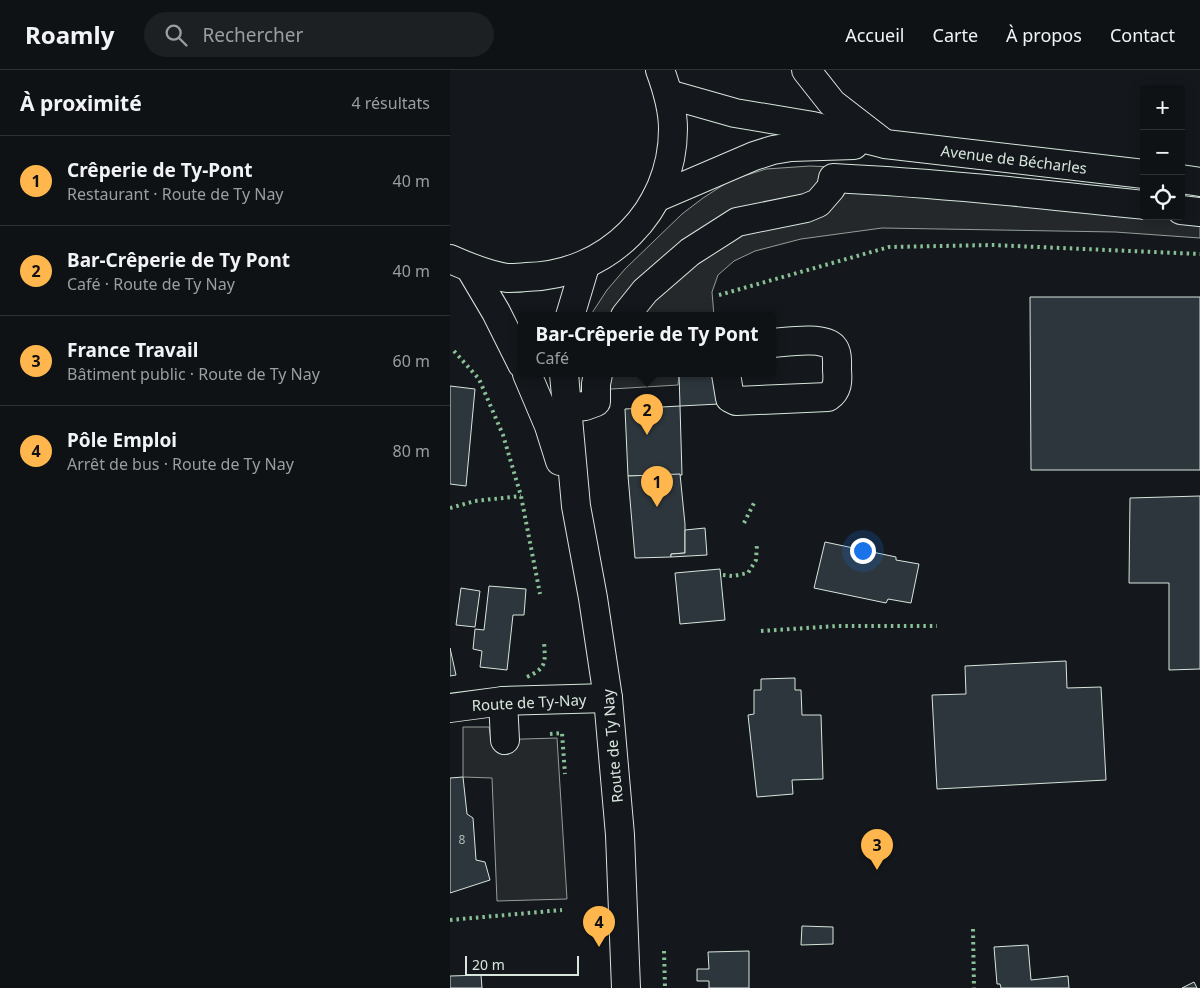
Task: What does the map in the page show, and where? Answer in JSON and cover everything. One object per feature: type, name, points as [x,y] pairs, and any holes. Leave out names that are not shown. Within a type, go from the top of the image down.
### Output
[{"type":"main road","points":[[806,70],[832,103],[885,144]]},
{"type":"main road","points":[[460,264],[508,278],[547,277],[585,266],[609,252],[631,234],[649,211],[669,165],[673,129],[664,82]]},
{"type":"main road","name":"Avenue de Bécharles","points":[[664,82],[735,113],[813,126],[885,144],[1140,174]]},
{"type":"main road","name":"Avenue de Bécharles","points":[[656,198],[754,156],[773,150],[791,147],[885,144]]},
{"type":"main road","points":[[633,312],[648,304],[690,252],[737,222],[806,208],[818,203],[830,188],[833,178],[903,181],[1140,205]]},
{"type":"main road","points":[[1185,180],[1200,182]]},
{"type":"main road","points":[[1185,210],[1200,212]]},
{"type":"main road","points":[[460,264],[496,312],[518,356]]},
{"type":"main road","points":[[571,312],[585,266]]},
{"type":"main road","points":[[726,377],[727,391],[730,398],[736,401],[828,397],[833,394],[838,380],[834,347],[826,342],[817,341],[776,343]]},
{"type":"main road","name":"Route de Ty Nay","points":[[528,377],[549,426],[576,506]]},
{"type":"main road","name":"Route de Ty Nay","points":[[564,377],[576,506],[593,598],[608,698],[620,835],[626,988]]},
{"type":"main road","points":[[566,408],[584,406],[596,402],[597,377]]},
{"type":"main road","name":"Route de Ty-Nay","points":[[450,708],[503,701],[608,698]]},
{"type":"main road","points":[[503,701],[505,740]]},
{"type":"shaded area","points":[[810,166],[834,167],[1140,215],[1140,220],[1185,220],[1185,213],[1200,203],[1200,238],[1115,232],[882,228],[801,239],[755,251],[734,261],[718,275],[712,292],[714,312],[593,312],[607,290],[625,269],[682,214],[731,180],[766,169]]},
{"type":"shaded area","points":[[579,377],[679,377],[678,385],[578,391]]},
{"type":"shaded area","points":[[463,727],[489,727],[491,740],[557,738],[567,899],[497,901],[492,778],[463,777]]},
{"type":"building","points":[[1030,297],[1200,297],[1200,470],[1031,470]]},
{"type":"building","points":[[679,377],[719,377],[719,404],[680,406]]},
{"type":"building","points":[[450,386],[475,389],[466,486],[450,484]]},
{"type":"building","points":[[680,406],[682,475],[628,476],[625,409]]},
{"type":"building","points":[[680,474],[685,524],[685,553],[671,554],[671,557],[635,558],[628,476]]},
{"type":"building","points":[[1200,496],[1200,669],[1169,670],[1169,583],[1129,583],[1130,498]]},
{"type":"building","points":[[705,528],[707,555],[671,557],[671,554],[685,553],[685,530]]},
{"type":"building","points":[[825,542],[896,557],[896,560],[919,564],[911,603],[888,599],[886,603],[814,588]]},
{"type":"building","points":[[720,569],[725,620],[680,624],[675,573]]},
{"type":"building","points":[[489,586],[526,589],[524,615],[513,615],[507,670],[480,667],[482,651],[473,649],[475,629],[484,630]]},
{"type":"building","points":[[461,588],[480,591],[475,627],[456,625]]},
{"type":"building","points":[[450,648],[456,675],[450,676]]},
{"type":"building","points":[[1066,661],[1067,688],[1101,687],[1106,780],[937,789],[932,695],[966,694],[965,666]]},
{"type":"building","points":[[795,678],[795,690],[801,690],[802,715],[821,715],[823,779],[792,780],[793,794],[757,797],[748,715],[754,714],[754,690],[761,690],[761,679]]},
{"type":"building","points":[[463,777],[467,814],[473,818],[476,860],[485,862],[490,880],[450,893],[450,778]]},
{"type":"building","points":[[802,926],[833,927],[833,944],[801,945]]},
{"type":"building","points":[[1028,945],[1031,980],[1068,976],[1069,988],[1001,988],[1000,984],[997,984],[994,947]]},
{"type":"building","points":[[749,951],[749,988],[709,988],[709,981],[697,981],[697,969],[709,969],[708,952]]},
{"type":"building","points":[[481,975],[482,988],[450,988],[450,976]]},
{"type":"building","points":[[1194,982],[1197,988],[1182,988]]},
{"type":"hedge","points":[[719,295],[889,247],[992,245],[1200,254]]},
{"type":"hedge","points":[[454,351],[479,379],[503,435],[521,496],[540,594]]},
{"type":"hedge","points":[[450,508],[475,501],[521,496]]},
{"type":"hedge","points":[[744,523],[755,501]]},
{"type":"hedge","points":[[723,575],[733,576],[748,573],[756,560],[757,544]]},
{"type":"hedge","points":[[761,631],[837,626],[937,626]]},
{"type":"hedge","points":[[527,677],[539,670],[544,663],[544,641]]},
{"type":"hedge","points":[[550,734],[562,733],[565,774]]},
{"type":"hedge","points":[[450,920],[562,910]]},
{"type":"hedge","points":[[973,929],[974,988]]},
{"type":"hedge","points":[[664,951],[665,988]]},
{"type":"place","name":"Bar-Crêperie de Ty Pont","points":[[647,435]]},
{"type":"place","name":"Crêperie de Ty-Pont","points":[[657,507]]},
{"type":"place","name":"France Travail","points":[[877,870]]},
{"type":"place","name":"Pôle Emploi","points":[[599,947]]}]
